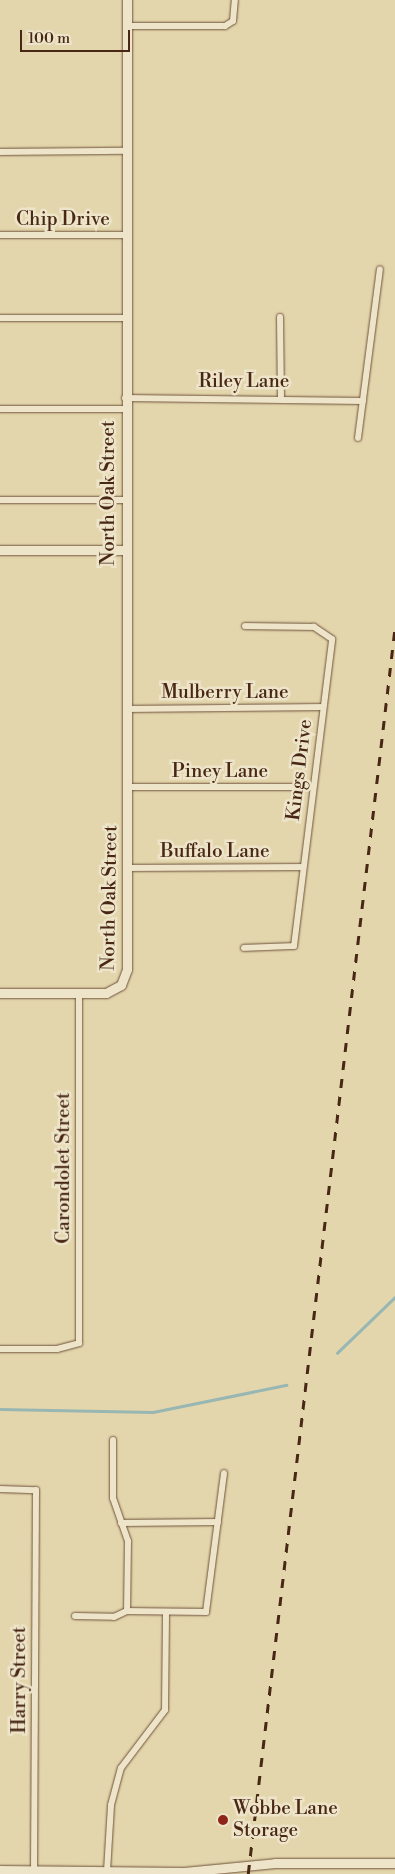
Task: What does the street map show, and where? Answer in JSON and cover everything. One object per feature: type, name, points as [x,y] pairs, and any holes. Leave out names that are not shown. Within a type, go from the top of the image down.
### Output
[{"type":"street","name":"North Oak Street","points":[[79,994],[106,993],[121,985],[127,969],[128,709],[125,235],[127,0]]},
{"type":"street","points":[[127,26],[225,26],[233,21],[235,0]]},
{"type":"street","points":[[0,152],[126,151]]},
{"type":"street","name":"Chip Drive","points":[[0,235],[125,235]]},
{"type":"street","points":[[358,438],[380,268]]},
{"type":"street","points":[[280,317],[281,397]]},
{"type":"street","points":[[0,318],[125,318]]},
{"type":"street","name":"Riley Lane","points":[[125,398],[281,397],[363,401]]},
{"type":"street","points":[[0,409],[125,409]]},
{"type":"street","points":[[0,500],[126,500]]},
{"type":"street","points":[[0,550],[126,550]]},
{"type":"street","name":"Kings Drive","points":[[244,948],[294,946],[332,639],[324,630],[245,626]]},
{"type":"street","name":"Mulberry Lane","points":[[128,709],[323,707]]},
{"type":"street","name":"Piney Lane","points":[[127,787],[313,787]]},
{"type":"street","name":"Buffalo Lane","points":[[127,868],[303,867]]},
{"type":"street","points":[[0,993],[79,994]]},
{"type":"street","name":"Carondolet Street","points":[[0,1349],[57,1349],[79,1343],[79,994]]},
{"type":"street","points":[[113,1440],[113,1498],[128,1541],[127,1611]]},
{"type":"street","points":[[75,1616],[114,1617],[127,1611],[166,1613],[207,1610],[224,1473]]},
{"type":"street","name":"Harry Street","points":[[0,1489],[36,1490],[34,1871]]},
{"type":"street","points":[[122,1523],[218,1522]]},
{"type":"street","points":[[107,1871],[111,1805],[121,1768],[165,1710],[166,1613]]},
{"type":"street","points":[[0,1870],[107,1871],[395,1863]]},
{"type":"waterway","points":[[337,1353],[395,1297]]},
{"type":"waterway","points":[[0,1409],[153,1412],[286,1385]]},
{"type":"railway","points":[[248,1874],[395,627]]},
{"type":"place","name":"Wobbe Lane Storage","points":[[223,1820]]}]
